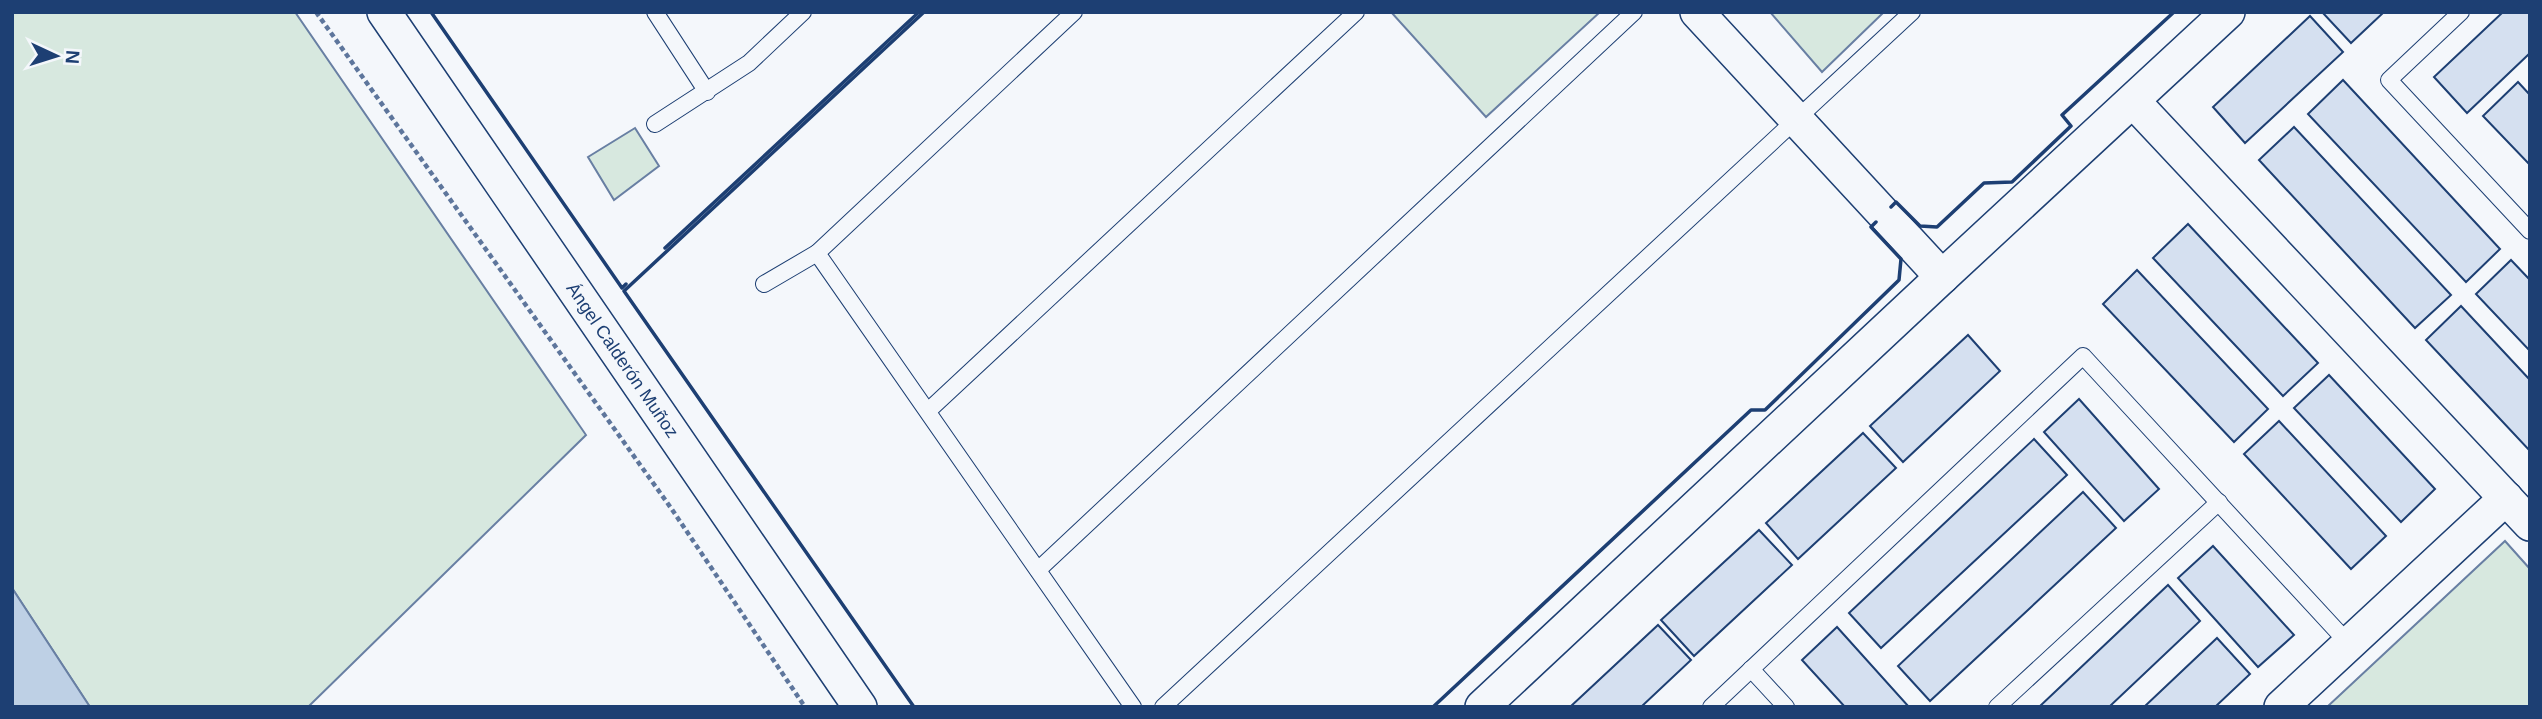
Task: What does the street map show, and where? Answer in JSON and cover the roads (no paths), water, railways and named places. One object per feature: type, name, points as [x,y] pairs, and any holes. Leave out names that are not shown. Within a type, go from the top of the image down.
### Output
[{"type":"street","name":"Ángel Calderón Muñoz","points":[[384,12],[860,707]]},
{"type":"street","points":[[1698,12],[1942,277]]},
{"type":"street","points":[[1482,707],[2228,12]]},
{"type":"street","points":[[2133,101],[2530,524]]},
{"type":"street","points":[[2281,707],[2506,498]]},
{"type":"lane","points":[[655,12],[707,92]]},
{"type":"lane","points":[[655,124],[749,63],[803,12]]},
{"type":"lane","points":[[764,284],[817,253],[1074,12]]},
{"type":"lane","points":[[928,411],[1356,12]]},
{"type":"lane","points":[[1038,570],[1634,12]]},
{"type":"lane","points":[[1163,707],[1912,12]]},
{"type":"lane","points":[[2461,12],[2389,80],[2530,231]]},
{"type":"lane","points":[[817,253],[1133,707]]},
{"type":"lane","points":[[1711,707],[2083,356],[2349,644]]},
{"type":"lane","points":[[1997,707],[2219,502]]},
{"type":"lane","points":[[1751,669],[1786,707]]},
{"type":"water","points":[[12,588],[90,707],[12,707]]}]
